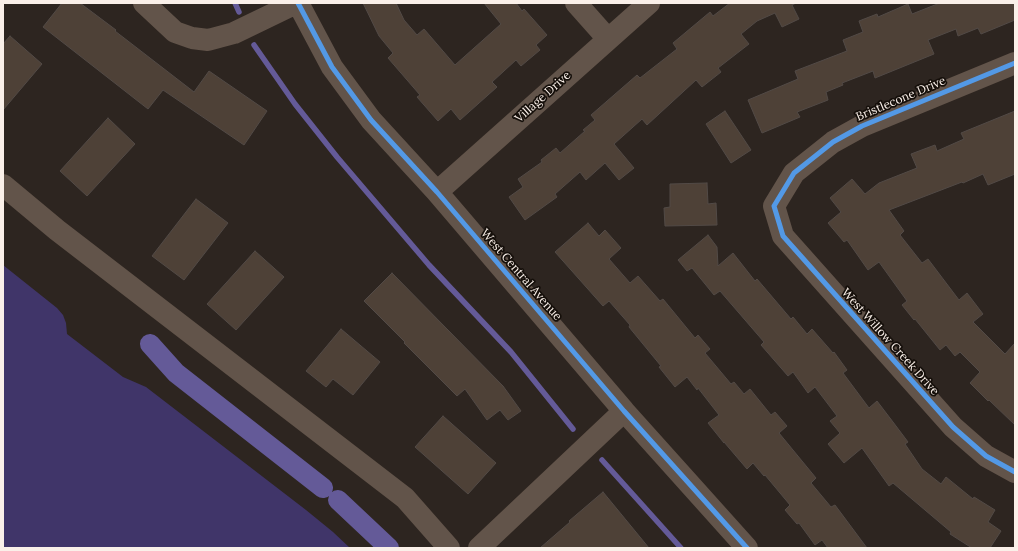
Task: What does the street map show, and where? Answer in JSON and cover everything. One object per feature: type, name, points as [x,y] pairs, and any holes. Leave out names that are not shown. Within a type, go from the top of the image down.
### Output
[{"type":"street","points":[[144,3],[175,32],[192,38],[208,40],[234,33],[297,3]]},
{"type":"street","name":"West Central Avenue","points":[[297,3],[332,67],[371,120],[437,192],[624,411],[747,548]]},
{"type":"street","points":[[576,3],[608,39]]},
{"type":"street","name":"Village Drive","points":[[437,192],[649,3]]},
{"type":"street","name":"Bristlecone Drive","points":[[774,206],[794,173],[833,142],[862,126],[1015,63]]},
{"type":"street","points":[[3,185],[57,230],[405,498],[449,548]]},
{"type":"street","name":"West Willow Creek Drive","points":[[774,206],[783,236],[953,428],[986,456],[1015,472]]},
{"type":"street","points":[[479,548],[624,411]]},
{"type":"shaded area","points":[[3,265],[57,308],[63,315],[66,323],[67,334],[123,377],[146,387],[306,510],[350,548],[3,548]]},
{"type":"building","points":[[62,3],[80,3],[194,92],[209,71],[267,111],[244,145],[163,90],[148,109],[43,27]]},
{"type":"building","points":[[363,3],[396,3],[404,20],[417,35],[424,29],[455,65],[501,24],[484,3],[516,3],[522,11],[524,9],[547,35],[536,45],[540,50],[521,66],[516,60],[492,82],[497,87],[460,120],[451,109],[438,121],[417,97],[420,95],[388,58],[393,53],[379,36]]},
{"type":"building","points":[[730,3],[796,3],[792,5],[799,19],[782,27],[775,13],[757,21],[741,34],[749,44],[718,68],[721,72],[702,87],[696,80],[647,125],[642,119],[614,144],[634,168],[619,180],[605,163],[586,180],[580,172],[555,194],[557,197],[525,220],[509,197],[523,187],[518,179],[542,162],[541,160],[556,148],[560,153],[595,120],[591,115],[637,75],[640,78],[677,49],[673,43],[710,12],[713,16]]},
{"type":"building","points":[[940,3],[1015,3],[1015,20],[981,34],[978,28],[958,36],[956,29],[928,40],[934,54],[875,78],[873,71],[842,83],[843,85],[826,92],[828,100],[797,112],[800,117],[762,133],[748,100],[798,79],[795,71],[847,51],[843,40],[863,32],[859,21],[877,14],[878,17],[908,4],[912,14]]},
{"type":"building","points":[[10,36],[42,64],[3,110],[3,44]]},
{"type":"building","points":[[725,111],[751,150],[731,163],[706,124]]},
{"type":"building","points":[[1015,111],[1015,174],[988,185],[983,174],[963,183],[962,182],[889,210],[904,231],[900,235],[922,263],[928,259],[959,300],[967,293],[983,314],[973,322],[1005,354],[1015,343],[1015,425],[970,383],[980,372],[960,352],[955,356],[946,345],[940,350],[915,319],[914,320],[902,305],[907,301],[879,262],[868,270],[847,240],[844,242],[828,223],[841,212],[830,198],[852,179],[865,194],[879,183],[917,168],[911,154],[935,145],[937,151],[964,139],[961,133]]},
{"type":"building","points":[[108,118],[135,144],[87,196],[60,171]]},
{"type":"building","points":[[707,183],[708,204],[716,203],[717,225],[665,226],[664,208],[670,207],[670,184]]},
{"type":"building","points":[[196,199],[228,223],[184,280],[152,256]]},
{"type":"building","points":[[588,223],[599,236],[605,230],[621,248],[609,259],[630,283],[638,276],[660,301],[663,299],[695,338],[698,335],[710,349],[705,353],[731,384],[734,382],[744,394],[750,389],[771,415],[775,412],[787,426],[779,433],[816,478],[811,483],[831,507],[835,505],[867,548],[828,548],[822,540],[815,545],[799,523],[797,524],[785,510],[790,505],[765,475],[764,476],[753,463],[747,469],[708,423],[719,415],[698,388],[697,390],[687,377],[675,387],[659,367],[661,366],[629,327],[630,325],[609,301],[603,306],[555,252]]},
{"type":"building","points":[[708,235],[717,247],[718,266],[733,253],[755,281],[757,279],[791,319],[793,317],[807,334],[812,329],[833,353],[834,352],[847,370],[843,373],[869,408],[877,401],[908,442],[905,444],[922,469],[941,484],[946,477],[973,499],[974,497],[995,510],[988,522],[1001,531],[990,548],[972,548],[950,534],[951,532],[893,483],[889,486],[862,448],[844,463],[828,444],[840,433],[830,421],[837,416],[815,387],[808,393],[793,372],[788,376],[761,345],[764,342],[720,291],[714,295],[692,268],[687,271],[678,260]]},
{"type":"building","points":[[255,251],[284,277],[236,330],[207,304]]},
{"type":"building","points":[[392,273],[503,386],[521,411],[508,420],[500,410],[487,420],[465,389],[457,396],[364,301]]},
{"type":"building","points":[[341,329],[380,362],[353,395],[333,379],[326,387],[306,371]]},
{"type":"building","points":[[443,416],[496,463],[468,494],[415,447]]},
{"type":"building","points":[[603,492],[649,548],[540,548],[570,522],[569,521]]},
{"type":"waterway","points":[[235,3],[239,12]]},
{"type":"waterway","points":[[254,45],[295,104],[337,157],[429,265],[511,352],[573,429]]},
{"type":"waterway","points":[[150,344],[176,373],[323,488]]},
{"type":"waterway","points":[[602,460],[681,548]]},
{"type":"waterway","points":[[338,500],[389,548]]},
{"type":"cycle path","points":[[298,3],[332,67],[371,120],[437,192],[624,411],[747,548]]},
{"type":"cycle path","points":[[1015,63],[862,126],[833,142],[794,173],[774,206],[783,236],[953,427],[986,456],[1015,472]]}]
